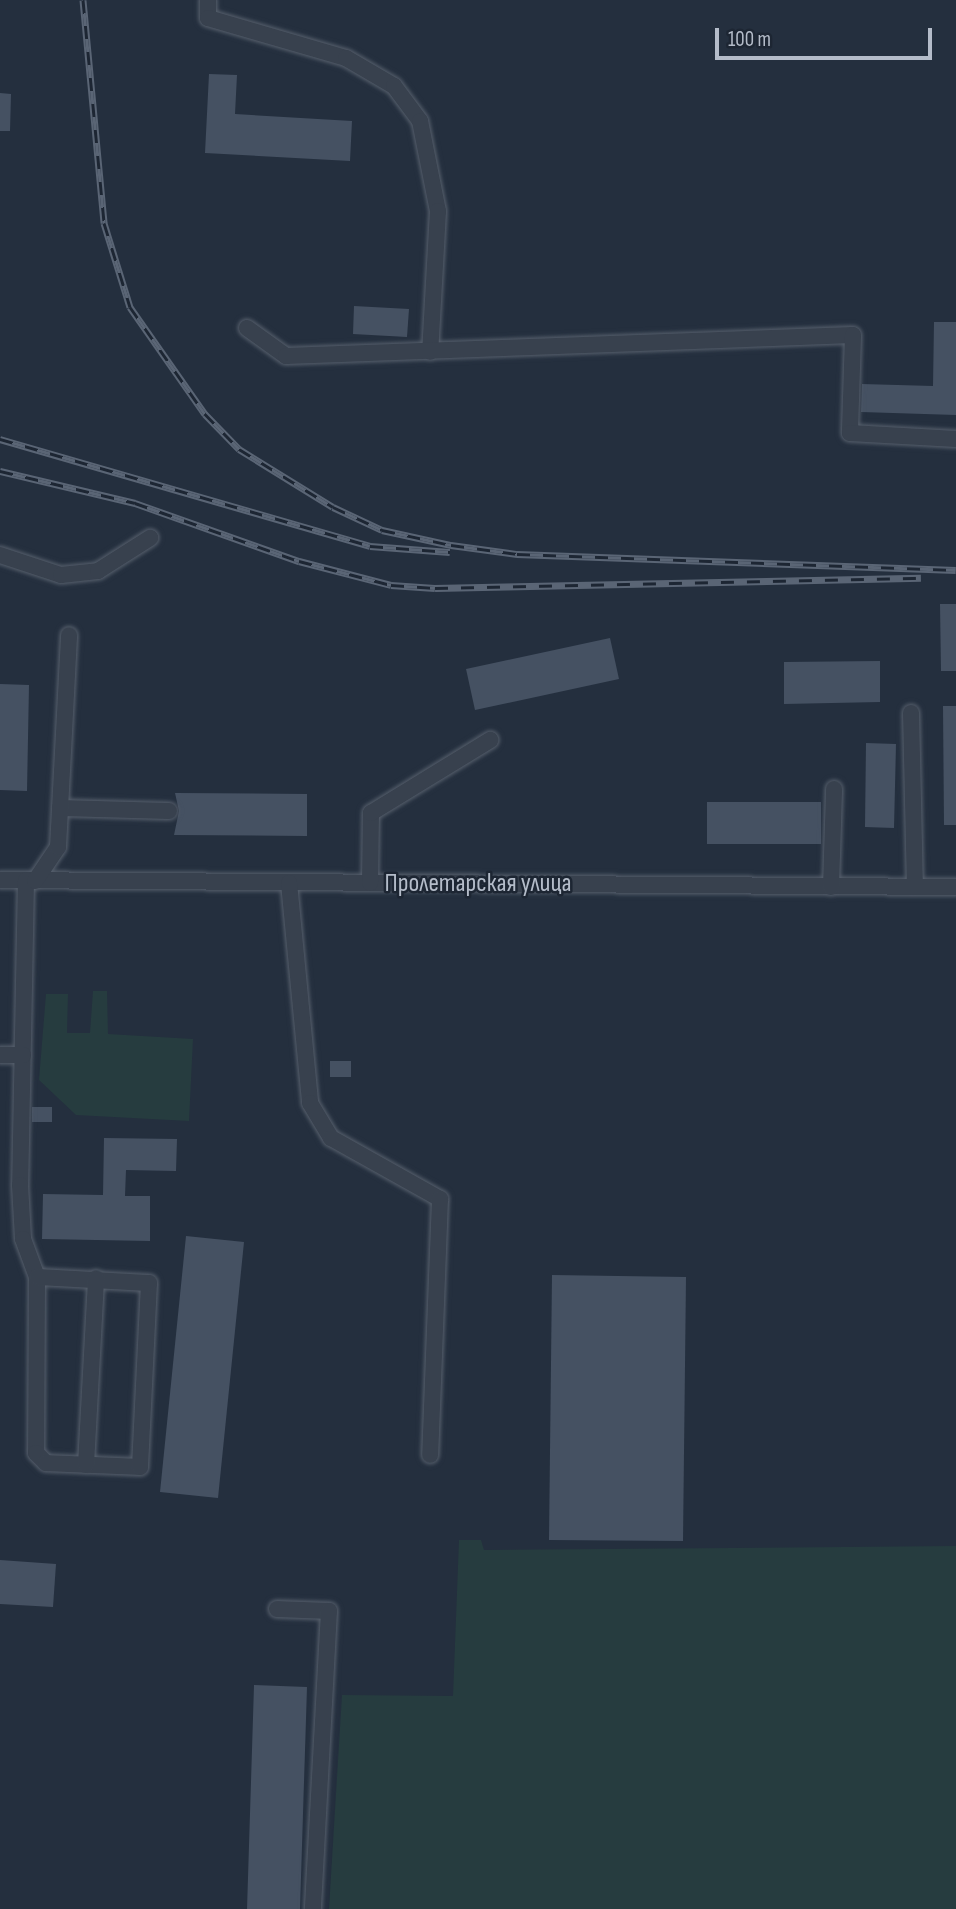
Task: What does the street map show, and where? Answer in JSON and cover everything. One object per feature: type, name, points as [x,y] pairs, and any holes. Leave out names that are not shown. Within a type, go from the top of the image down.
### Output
[{"type":"street","points":[[208,0],[208,19],[346,58],[394,86],[420,121],[438,211],[430,352]]},
{"type":"street","points":[[247,328],[286,356],[853,335],[850,433],[956,439]]},
{"type":"street","points":[[0,555],[61,575],[98,571],[150,538]]},
{"type":"street","points":[[37,1277],[96,1278],[149,1283],[148,1355],[139,1467],[46,1463],[36,1453],[37,1277],[23,1239],[23,1055],[30,880],[58,847],[69,635]]},
{"type":"street","points":[[911,713],[915,887]]},
{"type":"street","points":[[370,883],[371,813],[490,740]]},
{"type":"street","points":[[831,887],[834,789]]},
{"type":"street","points":[[60,808],[169,811]]},
{"type":"street","name":"Пролетарская улица","points":[[0,880],[956,887]]},
{"type":"street","points":[[289,883],[310,1103],[331,1138],[440,1199],[430,1455]]},
{"type":"street","points":[[0,1055],[23,1055]]},
{"type":"street","points":[[86,1465],[96,1278]]},
{"type":"street","points":[[276,1609],[329,1611],[313,1909]]},
{"type":"green space","points":[[93,991],[107,991],[108,1034],[193,1039],[189,1121],[76,1115],[39,1080],[46,994],[68,994],[67,1033],[90,1033]]},
{"type":"green space","points":[[459,1540],[481,1540],[484,1550],[956,1546],[956,1909],[329,1909],[342,1695],[453,1696]]},
{"type":"building","points":[[209,74],[237,75],[235,114],[352,121],[350,161],[205,153]]},
{"type":"building","points":[[0,93],[11,94],[10,131],[0,131]]},
{"type":"building","points":[[354,306],[409,309],[407,337],[353,334]]},
{"type":"building","points":[[934,322],[956,322],[956,415],[861,412],[862,384],[933,386]]},
{"type":"building","points":[[940,604],[956,604],[956,671],[941,671]]},
{"type":"building","points":[[610,638],[619,679],[475,710],[466,669]]},
{"type":"building","points":[[880,661],[880,702],[784,704],[784,662]]},
{"type":"building","points":[[0,684],[29,685],[27,791],[0,790]]},
{"type":"building","points":[[943,706],[956,706],[956,825],[944,825]]},
{"type":"building","points":[[866,743],[896,744],[894,828],[865,827]]},
{"type":"building","points":[[175,793],[307,794],[307,836],[174,835],[179,811]]},
{"type":"building","points":[[707,802],[821,802],[821,844],[707,844]]},
{"type":"building","points":[[330,1061],[351,1061],[351,1077],[330,1077]]},
{"type":"building","points":[[32,1107],[52,1107],[52,1122],[32,1122]]},
{"type":"building","points":[[104,1138],[177,1139],[176,1171],[126,1170],[125,1196],[150,1196],[150,1241],[42,1239],[43,1194],[103,1195]]},
{"type":"building","points":[[186,1236],[244,1242],[218,1498],[160,1492]]},
{"type":"building","points":[[552,1275],[686,1277],[683,1541],[549,1540]]},
{"type":"building","points":[[0,1560],[56,1564],[53,1607],[0,1604]]},
{"type":"building","points":[[254,1685],[307,1687],[300,1909],[247,1909]]},
{"type":"railway","points":[[83,0],[104,223],[130,307],[205,414],[239,449],[333,507],[382,530],[451,545],[517,554],[956,570]]},
{"type":"railway","points":[[0,439],[370,546],[450,552]]},
{"type":"railway","points":[[0,471],[135,503],[299,561],[391,585],[435,588],[921,578]]}]
